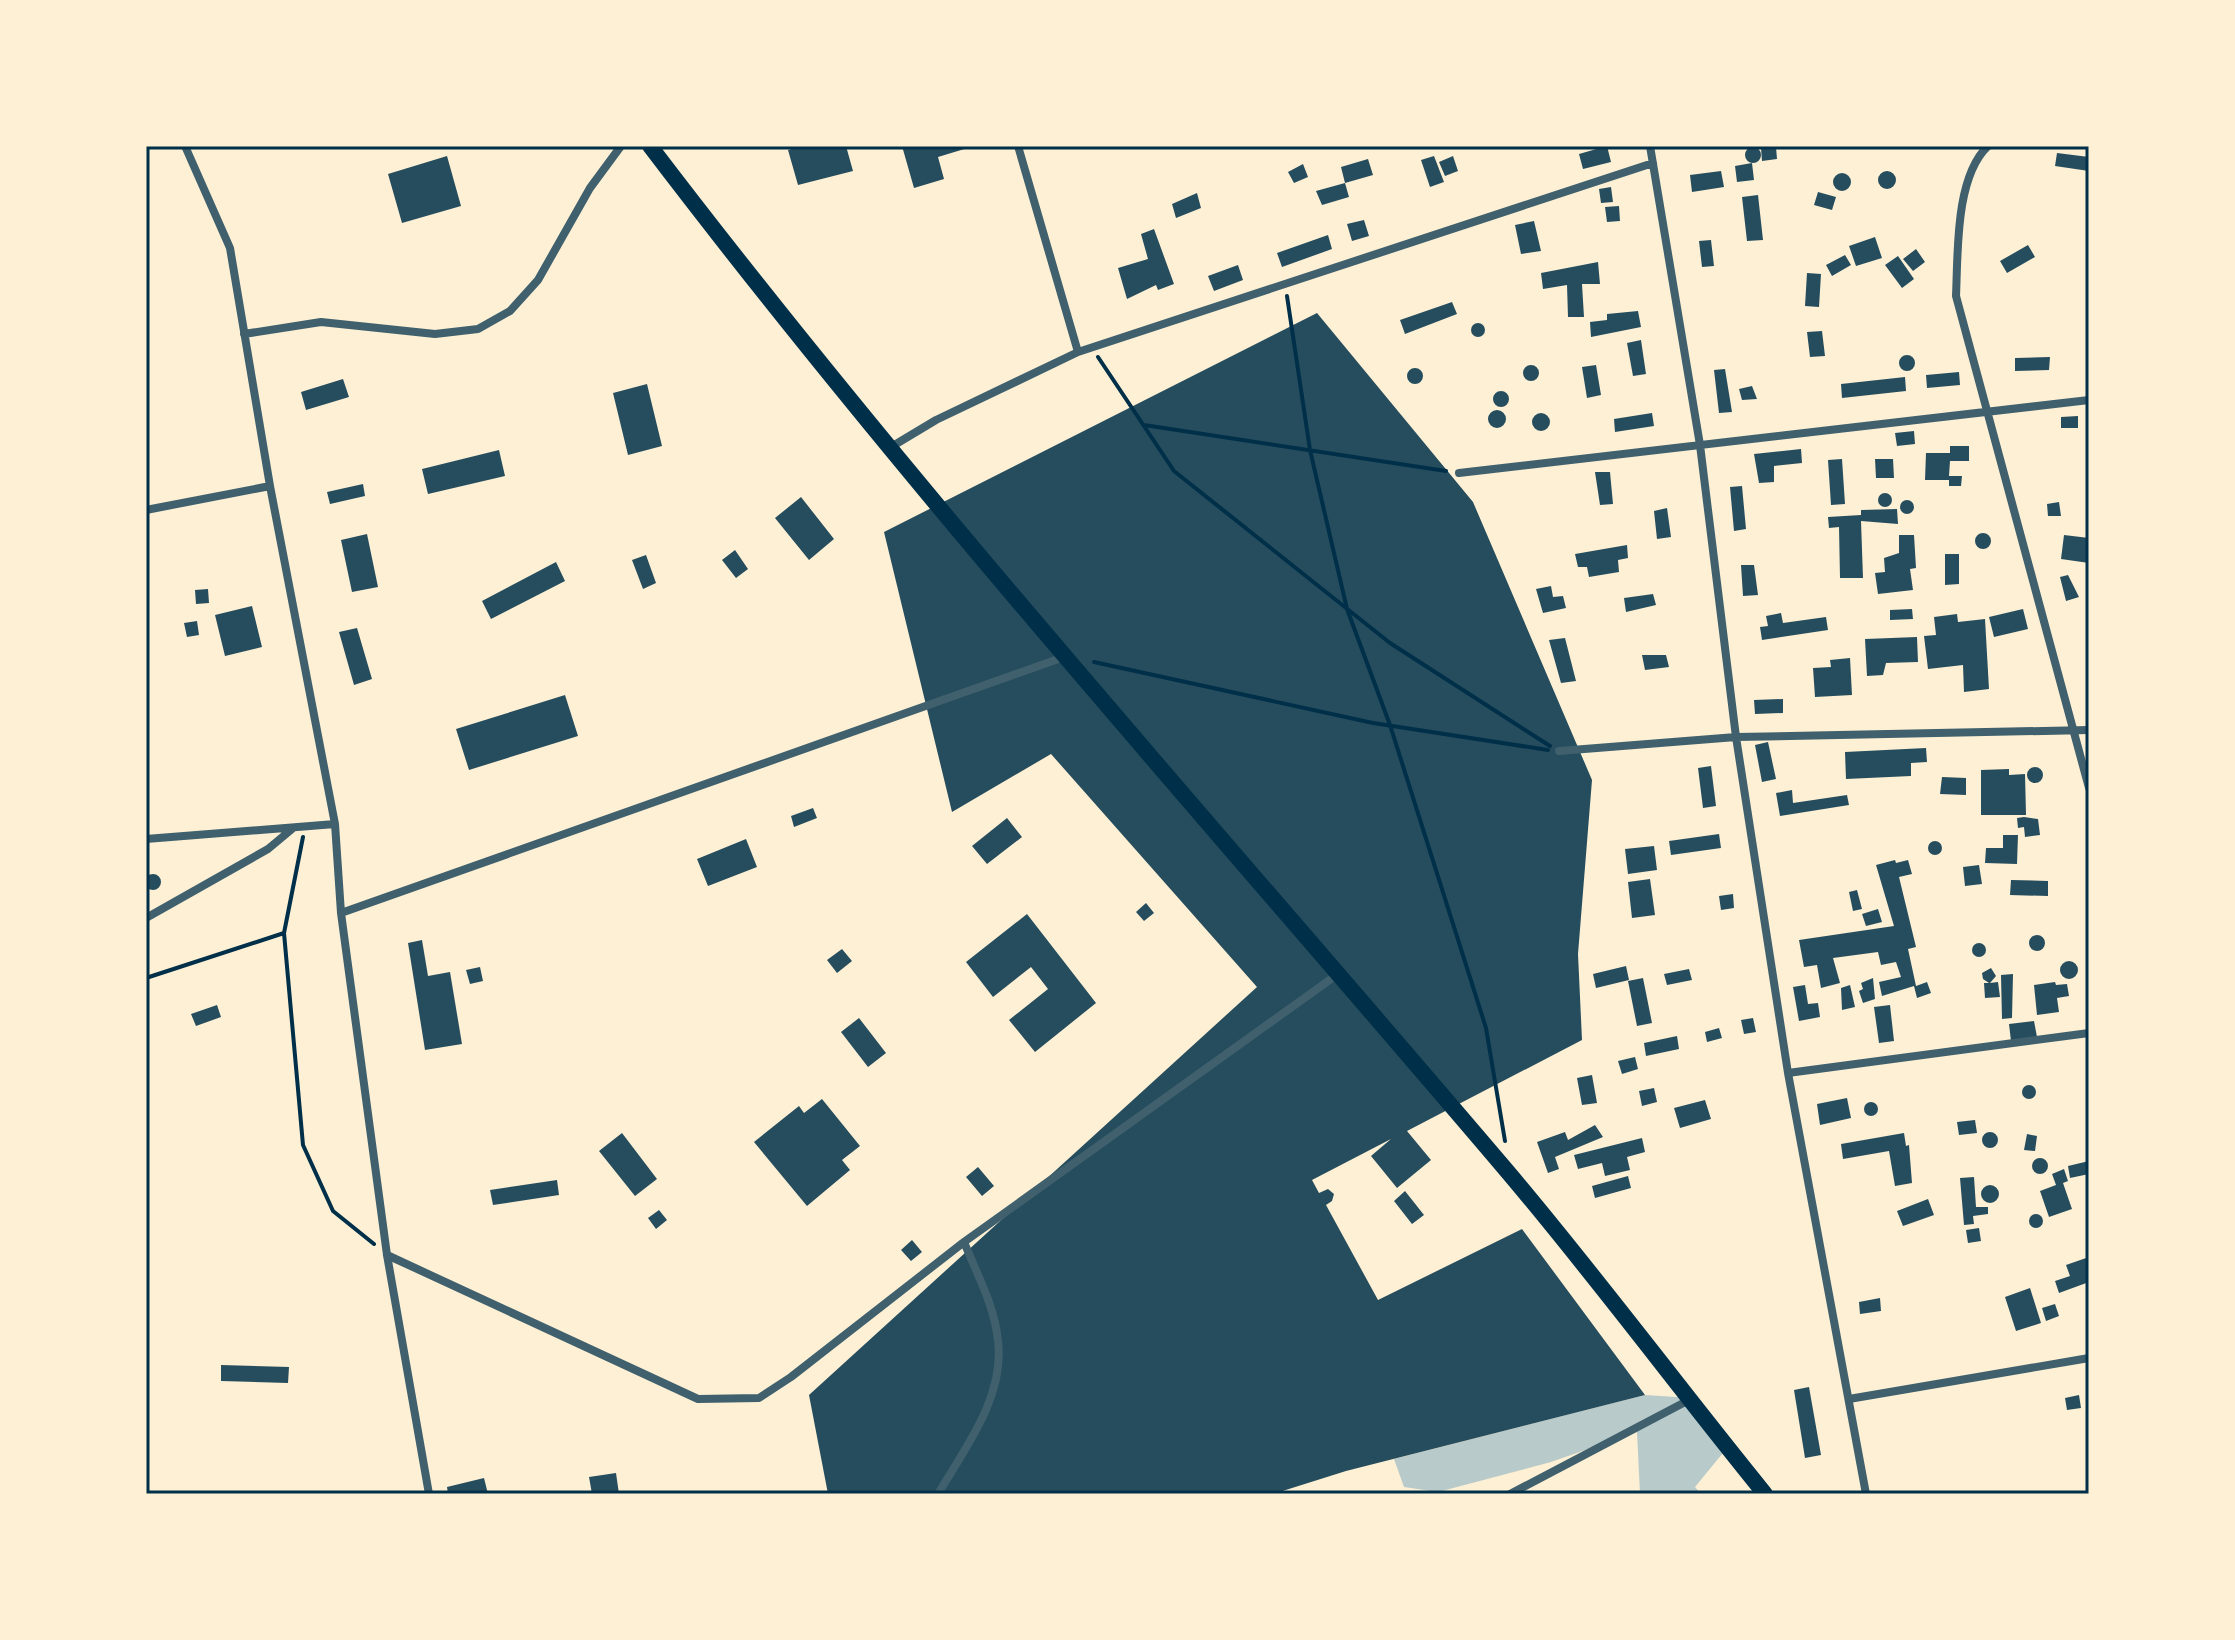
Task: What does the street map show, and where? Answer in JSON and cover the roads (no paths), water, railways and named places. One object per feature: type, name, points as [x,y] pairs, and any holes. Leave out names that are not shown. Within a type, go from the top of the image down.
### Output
[{"type":"main road","points":[[650,146],[760,290],[1065,656],[1519,1185],[1765,1494]]},
{"type":"street","points":[[185,146],[230,248],[270,486],[335,824],[341,913],[387,1255],[429,1494]]},
{"type":"street","points":[[244,334],[321,322],[435,334],[478,329],[510,311],[538,280],[590,188],[621,146]]},
{"type":"street","points":[[1018,146],[1078,352]]},
{"type":"street","points":[[1650,146],[1700,445],[1736,737],[1788,1073],[1866,1494]]},
{"type":"street","points":[[1988,146],[1972,166],[1960,224],[1956,296],[1984,412],[2089,788]]},
{"type":"street","points":[[891,447],[936,420],[1078,352],[1653,163]]},
{"type":"street","points":[[1459,473],[2089,400]]},
{"type":"street","points":[[146,510],[270,486]]},
{"type":"street","points":[[341,913],[1065,656]]},
{"type":"street","points":[[1559,751],[1736,737],[2089,730]]},
{"type":"street","points":[[146,839],[335,824]]},
{"type":"street","points":[[146,918],[268,849],[292,828]]},
{"type":"street","points":[[387,1255],[698,1399],[730,1401],[759,1398],[791,1377],[964,1242],[1338,974]]},
{"type":"street","points":[[1788,1073],[2089,1033]]},
{"type":"street","points":[[938,1494],[983,1416],[997,1377],[999,1342],[991,1308],[964,1242]]},
{"type":"street","points":[[1849,1399],[2089,1358]]},
{"type":"street","points":[[1510,1494],[1689,1400]]}]
